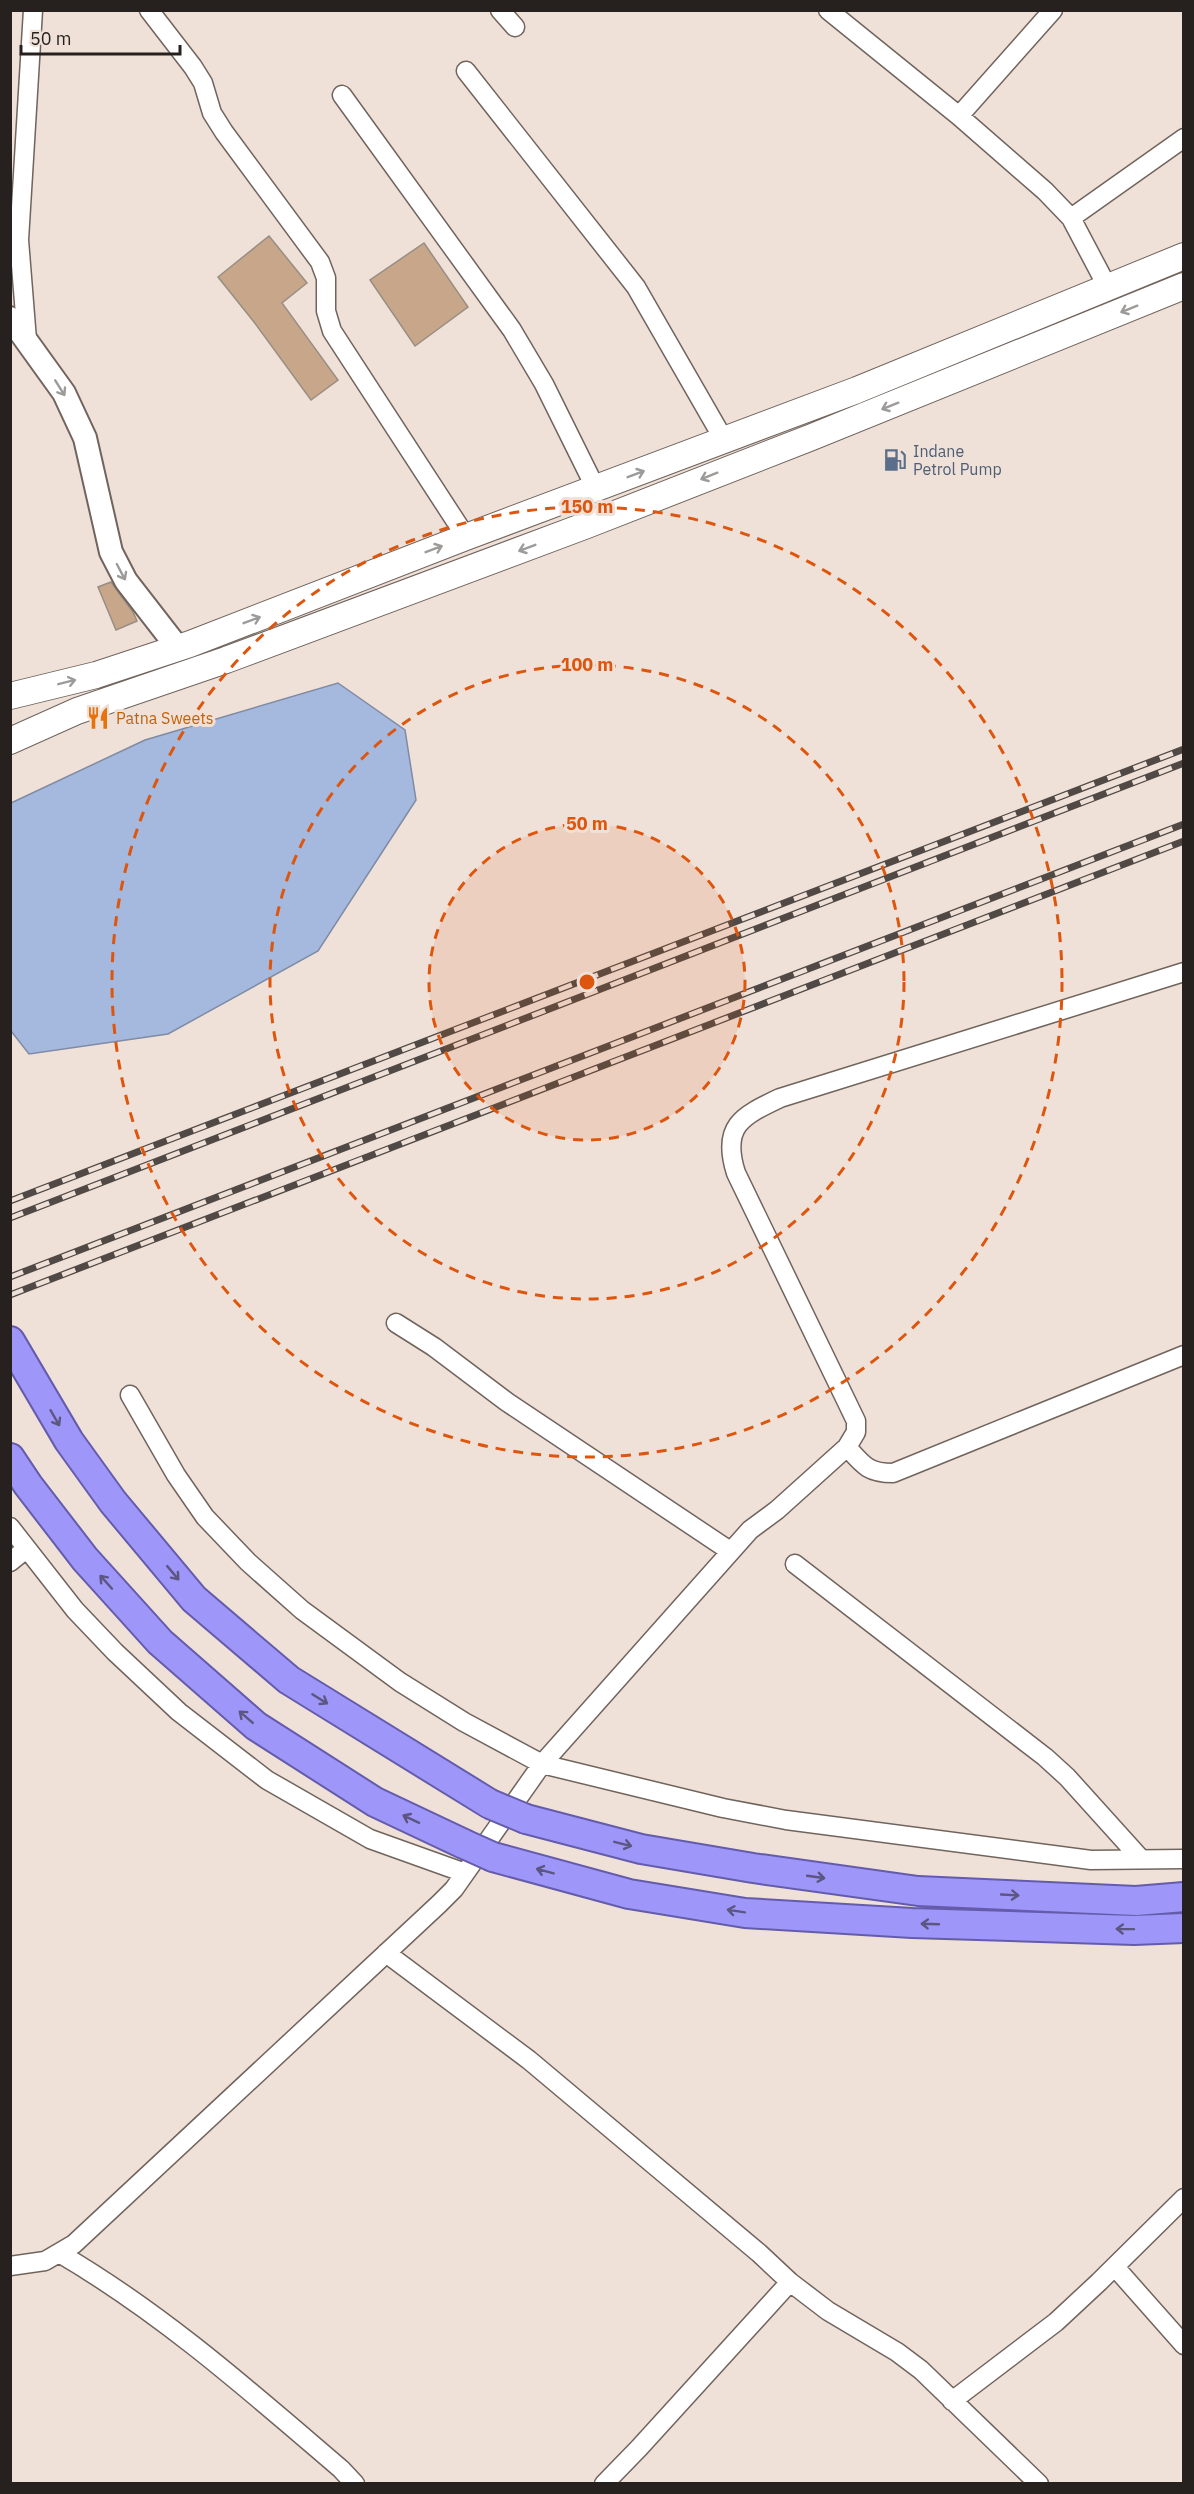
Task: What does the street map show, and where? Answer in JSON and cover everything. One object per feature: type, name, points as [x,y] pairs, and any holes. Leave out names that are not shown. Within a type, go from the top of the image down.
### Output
[{"type":"highway","points":[[10,1341],[69,1441],[113,1502],[194,1599],[289,1680],[490,1804],[526,1819],[642,1849],[753,1868],[918,1891],[1136,1900],[1184,1897]]},
{"type":"highway","points":[[10,1458],[85,1559],[160,1642],[256,1726],[375,1802],[493,1857],[629,1894],[746,1913],[912,1923],[1134,1930],[1184,1928]]},
{"type":"main road","points":[[10,696],[96,675],[178,648],[924,363],[1184,256]]},
{"type":"main road","points":[[10,741],[77,711],[226,660],[587,525],[932,389],[1184,286]]},
{"type":"main road","points":[[924,363],[932,389]]},
{"type":"street","points":[[27,340],[19,240],[33,10]]},
{"type":"street","points":[[149,10],[203,83],[212,113],[224,132],[320,262],[326,278],[326,311],[332,331],[466,537]]},
{"type":"street","points":[[500,10],[515,27]]},
{"type":"street","points":[[828,10],[959,116],[1045,191],[1071,218],[1108,288]]},
{"type":"street","points":[[959,116],[1053,10]]},
{"type":"street","points":[[466,71],[636,287],[724,440]]},
{"type":"street","points":[[342,95],[512,330],[544,384],[596,489]]},
{"type":"street","points":[[1071,218],[1184,138]]},
{"type":"street","points":[[10,318],[64,393],[85,438],[111,552],[126,581],[178,648]]},
{"type":"street","points":[[10,2266],[45,2261],[74,2244],[438,1904],[465,1873],[542,1764],[730,1551],[750,1530],[777,1510],[847,1447],[856,1432],[856,1420],[736,1173],[731,1158],[730,1141],[735,1127],[744,1116],[780,1098],[1184,972]]},
{"type":"street","points":[[396,1323],[434,1347],[507,1402],[730,1551]]},
{"type":"street","points":[[847,1447],[864,1466],[878,1473],[893,1473],[1184,1355]]},
{"type":"street","points":[[130,1395],[176,1475],[205,1517],[248,1562],[302,1610],[400,1682],[464,1722],[542,1764],[723,1808],[786,1820],[1091,1860],[1184,1859]]},
{"type":"street","points":[[10,1527],[75,1610],[115,1652],[179,1712],[267,1780],[370,1839],[465,1873]]},
{"type":"street","points":[[10,1562],[26,1549]]},
{"type":"street","points":[[795,1564],[1045,1757],[1067,1777],[1141,1859]]},
{"type":"street","points":[[386,1953],[529,2060],[759,2253],[790,2282],[828,2311],[897,2352],[921,2370],[1039,2484]]},
{"type":"street","points":[[952,2401],[1056,2322],[1184,2198]]},
{"type":"street","points":[[59,2253],[95,2275],[218,2363],[341,2469],[355,2484]]},
{"type":"street","points":[[1114,2267],[1184,2344]]},
{"type":"street","points":[[604,2484],[790,2282]]},
{"type":"water","points":[[338,683],[405,730],[416,800],[318,951],[168,1034],[29,1054],[11,1031],[11,803],[145,740]]},
{"type":"building","points":[[269,236],[307,283],[282,303],[338,380],[311,400],[218,277]]},
{"type":"building","points":[[424,243],[468,307],[415,346],[370,280]]},
{"type":"building","points":[[111,582],[137,621],[116,630],[98,587]]},
{"type":"railway","points":[[10,1201],[1184,749]]},
{"type":"railway","points":[[10,1218],[1184,763]]},
{"type":"railway","points":[[10,1277],[1184,824]]},
{"type":"railway","points":[[10,1295],[1184,841]]},
{"type":"place","name":"Indane Petrol Pump","points":[[895,460]]},
{"type":"place","name":"Patna Sweets","points":[[98,718]]}]
